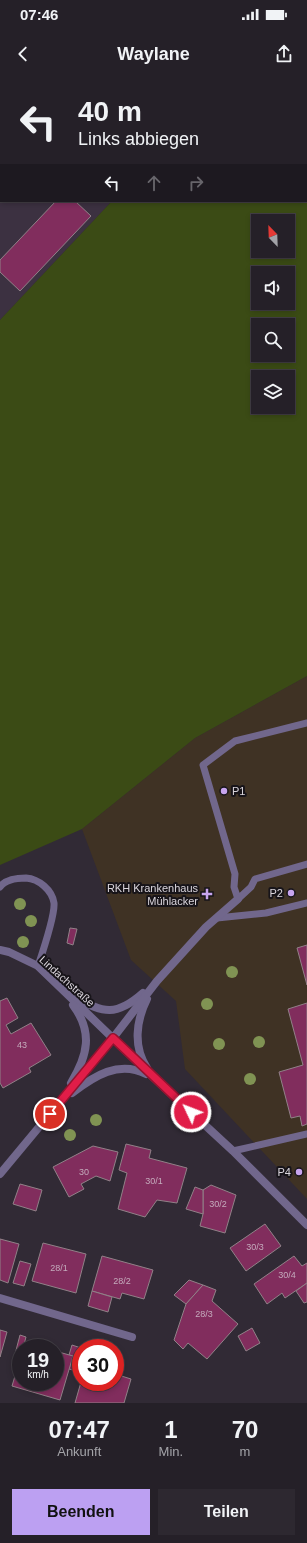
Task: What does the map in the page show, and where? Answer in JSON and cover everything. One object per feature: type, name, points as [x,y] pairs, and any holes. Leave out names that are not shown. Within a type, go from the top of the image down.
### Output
[{"type":"street","points":[[0,1174],[113,1038],[157,981],[206,927],[238,899]]},
{"type":"street","name":"Lindachstraße","points":[[0,950],[9,952],[38,966],[153,1077],[233,1151],[307,1225]]},
{"type":"street","points":[[62,990],[99,1009],[115,1010],[132,1003],[157,981]]},
{"type":"street","points":[[153,1077],[144,1063],[139,1048],[138,1030],[141,1011],[157,981]]},
{"type":"street","points":[[59,1103],[78,1071],[85,1053],[87,1038],[84,1025],[77,1010],[62,990]]},
{"type":"street","points":[[59,1103],[98,1074],[113,1069],[126,1068],[139,1070],[153,1077]]},
{"type":"street","points":[[0,1298],[132,1337]]},
{"type":"lane","points":[[307,723],[235,741],[203,765],[236,874],[234,886],[238,899],[251,887],[255,878],[307,864]]},
{"type":"lane","points":[[0,887],[11,880],[26,878],[37,882],[48,889],[54,904],[38,966]]},
{"type":"lane","points":[[217,918],[266,913],[307,903]]},
{"type":"lane","points":[[233,1151],[307,1134]]},
{"type":"shaded area","points":[[0,202],[111,202],[0,320]]},
{"type":"shaded area","name":"RKH Krankenhaus Mühlacker","points":[[307,676],[307,1199],[185,1069],[176,1001],[131,960],[82,829],[195,738]]},
{"type":"green space","points":[[111,202],[307,202],[307,676],[195,738],[82,829],[0,865],[0,320]]},
{"type":"building","points":[[55,202],[76,202],[91,216],[20,291],[0,272],[0,260]]},
{"type":"building","points":[[70,928],[77,929],[73,945],[67,943]]},
{"type":"building","points":[[307,945],[307,985],[297,948]]},
{"type":"building","points":[[7,998],[18,1018],[6,1025],[11,1034],[31,1023],[51,1055],[29,1068],[31,1072],[3,1088],[0,1083],[0,1001]]},
{"type":"building","points":[[307,1003],[307,1124],[302,1126],[300,1116],[291,1118],[279,1072],[303,1065],[288,1009]]},
{"type":"building","points":[[126,1144],[151,1150],[149,1158],[187,1168],[177,1203],[157,1200],[145,1217],[118,1209],[127,1173],[119,1170]]},
{"type":"building","points":[[93,1146],[118,1152],[110,1181],[96,1176],[81,1184],[84,1189],[69,1197],[53,1167]]},
{"type":"building","points":[[20,1184],[42,1190],[36,1211],[13,1204]]},
{"type":"building","points":[[211,1185],[236,1195],[225,1233],[200,1226],[203,1214],[203,1190]]},
{"type":"building","points":[[195,1187],[203,1190],[203,1214],[186,1209]]},
{"type":"building","points":[[265,1224],[281,1246],[246,1271],[230,1248]]},
{"type":"building","points":[[0,1239],[19,1244],[8,1283],[0,1280]]},
{"type":"building","points":[[43,1243],[86,1254],[76,1293],[32,1281]]},
{"type":"building","points":[[102,1256],[153,1270],[144,1299],[122,1293],[120,1299],[92,1291]]},
{"type":"building","points":[[294,1256],[302,1266],[307,1263],[307,1283],[285,1298],[282,1293],[267,1304],[254,1284]]},
{"type":"building","points":[[20,1261],[31,1264],[24,1286],[13,1283]]},
{"type":"building","points":[[189,1280],[203,1285],[186,1304],[174,1295]]},
{"type":"building","points":[[307,1283],[307,1302],[304,1303],[296,1291]]},
{"type":"building","points":[[203,1285],[216,1290],[212,1301],[238,1324],[207,1359],[188,1343],[183,1349],[174,1340],[186,1304]]},
{"type":"building","points":[[92,1291],[112,1297],[108,1312],[88,1306]]},
{"type":"building","points":[[252,1328],[260,1343],[246,1351],[238,1336]]},
{"type":"building","points":[[0,1330],[7,1332],[0,1357]]},
{"type":"building","points":[[20,1335],[26,1337],[25,1339],[19,1339]]},
{"type":"building","points":[[72,1345],[72,1356],[69,1355]]},
{"type":"building","points":[[64,1354],[72,1356],[64,1386]]},
{"type":"building","points":[[72,1359],[72,1370],[69,1369]]},
{"type":"building","points":[[124,1377],[131,1379],[124,1403],[75,1403],[78,1391],[124,1391]]},
{"type":"building","points":[[29,1391],[63,1391],[60,1400]]},
{"type":"place","name":"P1","points":[[224,791]]},
{"type":"place","name":"P2","points":[[291,893]]},
{"type":"place","name":"RKH Krankenhaus Mühlacker","points":[[207,894]]},
{"type":"place","name":"P4","points":[[299,1172]]},
{"type":"route","points":[[50,1114],[113,1038],[191,1112]]}]
